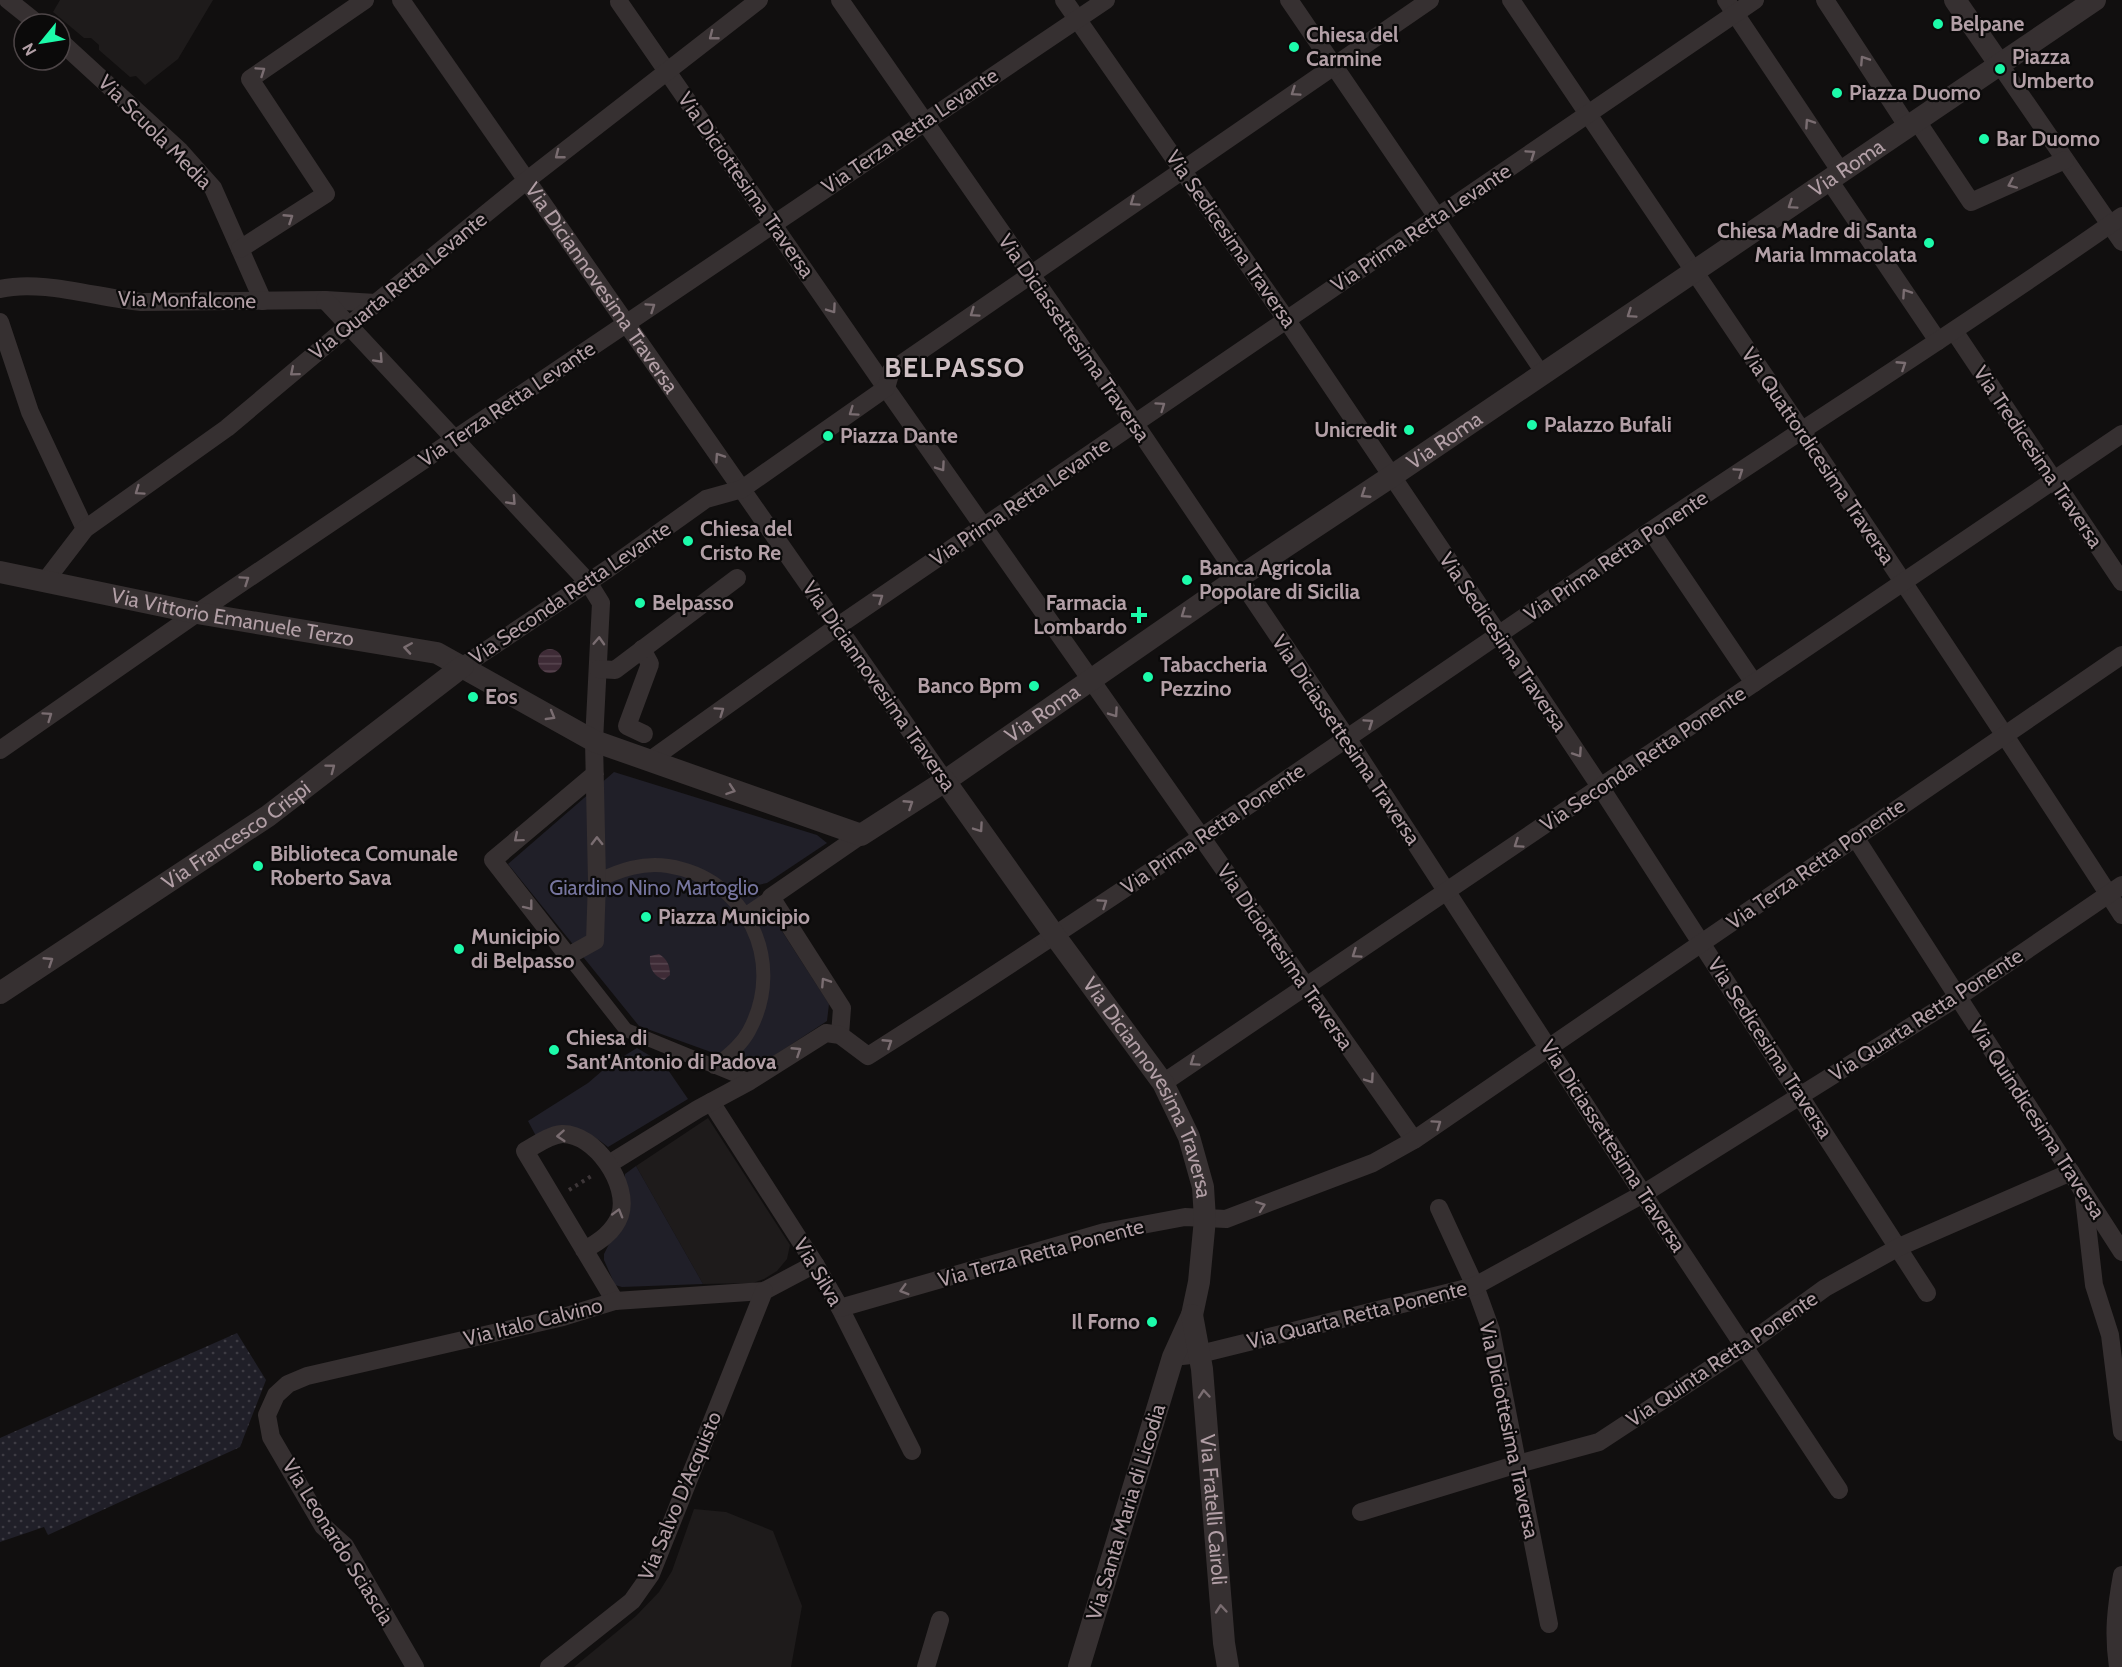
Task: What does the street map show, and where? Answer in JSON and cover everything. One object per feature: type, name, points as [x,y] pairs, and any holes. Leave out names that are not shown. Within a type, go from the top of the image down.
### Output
[{"type":"street","points":[[8,0],[23,12]]},
{"type":"street","points":[[240,249],[326,194],[250,79],[365,0]]},
{"type":"street","name":"Via Diciannovesima Traversa","points":[[401,0],[945,781],[1163,1083],[1189,1137],[1203,1187],[1205,1219],[1199,1282],[1192,1315]]},
{"type":"street","name":"Via Quarta Retta Levante","points":[[46,580],[85,529],[227,428],[526,181],[759,0]]},
{"type":"street","name":"Via Diciassettesima Traversa","points":[[840,0],[1135,424],[1347,738],[1643,1194],[1839,1490]]},
{"type":"street","name":"Via Sedicesima Traversa","points":[[1064,0],[1286,319],[1499,635],[1927,1293]]},
{"type":"street","name":"Via Terza Retta Levante","points":[[0,750],[196,613],[1106,0]]},
{"type":"street","points":[[1289,0],[1543,374]]},
{"type":"street","points":[[883,376],[1430,0]]},
{"type":"street","name":"Via Quattordicesima Traversa","points":[[1511,0],[2005,734],[2115,890],[2122,915]]},
{"type":"street","name":"Via Prima Retta Levante","points":[[648,761],[838,626],[1588,115],[1729,9],[1755,0]]},
{"type":"street","points":[[1825,0],[1971,202],[2065,159]]},
{"type":"street","name":"Via Roma","points":[[861,835],[945,781],[1238,578],[2095,0]]},
{"type":"street","name":"Via Diciottesima Traversa","points":[[619,2],[773,224],[883,376],[908,419],[1414,1140]]},
{"type":"street","points":[[1959,6],[2065,159],[2116,220],[2122,242]]},
{"type":"street","points":[[1729,9],[1938,341]]},
{"type":"street","name":"Via Scuola Media","points":[[72,52],[199,171],[213,188],[263,301]]},
{"type":"street","name":"Via Prima Retta Ponente","points":[[840,1035],[868,1056],[1055,936],[1651,531],[1954,331],[2116,220]]},
{"type":"street","name":"Via Monfalcone","points":[[0,289],[35,285],[113,300],[141,302],[325,300],[376,303]]},
{"type":"street","points":[[325,300],[588,582],[601,603],[594,741],[597,881],[595,941],[568,956]]},
{"type":"street","points":[[0,322],[30,412],[85,529]]},
{"type":"street","name":"Via Tredicesima Traversa","points":[[1954,331],[2122,582]]},
{"type":"street","name":"Via Seconda Retta Levante","points":[[463,666],[706,499],[742,489],[883,376]]},
{"type":"street","name":"Via Seconda Retta Ponente","points":[[1163,1083],[2122,434]]},
{"type":"street","points":[[1651,531],[1754,683]]},
{"type":"street","name":"Via Vittorio Emanuele Terzo","points":[[0,572],[196,613],[437,653],[594,741],[861,835]]},
{"type":"street","points":[[598,669],[615,670],[737,578]]},
{"type":"street","points":[[642,649],[650,664],[627,726],[644,734]]},
{"type":"street","name":"Via Terza Retta Ponente","points":[[840,1308],[1105,1232],[1185,1217],[1226,1219],[1373,1163],[1414,1140],[2122,655]]},
{"type":"street","name":"Via Francesco Crispi","points":[[1,990],[268,816],[463,666]]},
{"type":"street","points":[[596,774],[493,860],[626,1030],[750,1081]]},
{"type":"street","points":[[746,914],[861,835]]},
{"type":"street","name":"Via Quindicesima Traversa","points":[[1855,837],[2122,1252]]},
{"type":"street","points":[[597,881],[619,871],[643,866],[682,869],[712,881],[746,914],[757,937],[763,960],[759,1010],[748,1032],[733,1052],[714,1067]]},
{"type":"street","name":"Via Quarta Retta Ponente","points":[[1173,1357],[1200,1354],[1475,1286],[1643,1194],[1958,997],[2115,890]]},
{"type":"street","points":[[609,1164],[750,1081],[826,1033],[840,1035],[842,1008],[771,897]]},
{"type":"street","name":"Via Silva","points":[[711,1102],[815,1264],[840,1308],[912,1451]]},
{"type":"street","points":[[584,1250],[611,1231],[620,1215],[621,1201],[617,1181],[609,1164],[595,1147],[577,1137],[562,1134],[548,1138],[525,1152],[584,1250],[615,1301]]},
{"type":"street","name":"Via Quinta Retta Ponente","points":[[1361,1512],[1599,1442],[1745,1346],[1825,1288],[1899,1247],[2071,1172]]},
{"type":"street","points":[[2084,1193],[2094,1285],[2110,1335],[2122,1432]]},
{"type":"street","name":"Via Diciottesima Traversa","points":[[1439,1208],[1475,1286],[1491,1330],[1549,1624]]},
{"type":"street","name":"Via Italo Calvino","points":[[267,1415],[276,1395],[288,1384],[308,1376],[563,1317],[615,1301],[764,1291],[815,1264]]},
{"type":"street","name":"Via Salvo D'Acquisto","points":[[549,1667],[632,1601],[651,1574],[764,1291]]},
{"type":"street","name":"Via Fratelli Cairoli","points":[[1192,1315],[1200,1354],[1224,1643],[1228,1667]]},
{"type":"street","name":"Via Santa Maria di Licodia","points":[[1079,1667],[1173,1357],[1192,1315]]},
{"type":"street","name":"Via Leonardo Sciascia","points":[[267,1415],[271,1437],[323,1526],[345,1546],[415,1667]]},
{"type":"street","points":[[2118,1667],[2114,1644],[2115,1612],[2122,1575]]},
{"type":"street","points":[[926,1667],[940,1620]]},
{"type":"path","points":[[554,1200],[609,1164]]},
{"type":"shaded area","points":[[60,0],[213,0],[178,59],[145,85],[136,76],[130,77],[99,50],[99,45],[91,38],[84,38],[72,28],[72,12],[53,12]]},
{"type":"shaded area","points":[[550,649],[559,652],[562,661],[559,670],[550,673],[541,670],[538,661],[541,652]]},
{"type":"shaded area","points":[[659,954],[666,960],[669,968],[670,975],[664,980],[654,973],[650,964],[650,956]]},
{"type":"shaded area","points":[[708,1118],[790,1245],[787,1259],[777,1271],[753,1283],[703,1284],[636,1166]]},
{"type":"shaded area","points":[[694,1509],[726,1512],[773,1531],[802,1606],[791,1667],[574,1667],[636,1616],[659,1592],[672,1571]]},
{"type":"green space","name":"Giardino Nino Martoglio","points":[[614,772],[817,835],[827,843],[767,883],[753,886],[829,1004],[827,1021],[755,1068],[639,1026],[508,864]]},
{"type":"green space","points":[[637,1048],[664,1064],[688,1099],[608,1147],[592,1136],[574,1129],[554,1128],[536,1136],[528,1121],[588,1083],[609,1065]]},
{"type":"green space","points":[[636,1166],[703,1284],[622,1287],[615,1285],[604,1260],[604,1254],[610,1242],[625,1186],[625,1174]]},
{"type":"green space","points":[[237,1333],[266,1380],[240,1447],[48,1535],[44,1527],[0,1542],[0,1438]]},
{"type":"place","name":"Belpane","points":[[1938,24]]},
{"type":"place","name":"Chiesa del Carmine","points":[[1294,47]]},
{"type":"place","name":"Piazza Umberto","points":[[2000,69]]},
{"type":"place","name":"Piazza Duomo","points":[[1837,93]]},
{"type":"place","name":"Bar Duomo","points":[[1984,139]]},
{"type":"place","name":"Chiesa Madre di Santa Maria Immacolata","points":[[1929,243]]},
{"type":"place","name":"Palazzo Bufali","points":[[1532,425]]},
{"type":"place","name":"Unicredit","points":[[1409,430]]},
{"type":"place","name":"Piazza Dante","points":[[828,436]]},
{"type":"place","name":"Chiesa del Cristo Re","points":[[688,541]]},
{"type":"place","name":"Banca Agricola Popolare di Sicilia","points":[[1187,580]]},
{"type":"place","name":"Belpasso","points":[[640,603]]},
{"type":"place","name":"Farmacia Lombardo","points":[[1139,615]]},
{"type":"place","name":"Tabaccheria Pezzino","points":[[1148,677]]},
{"type":"place","name":"Banco Bpm","points":[[1034,686]]},
{"type":"place","name":"Eos","points":[[473,697]]},
{"type":"place","name":"Biblioteca Comunale Roberto Sava","points":[[258,866]]},
{"type":"place","name":"Piazza Municipio","points":[[646,917]]},
{"type":"place","name":"Municipio di Belpasso","points":[[459,949]]},
{"type":"place","name":"Chiesa di Sant'Antonio di Padova","points":[[554,1050]]},
{"type":"place","name":"Il Forno","points":[[1152,1322]]},
{"type":"district","name":"BELPASSO","points":[[955,368]]}]
